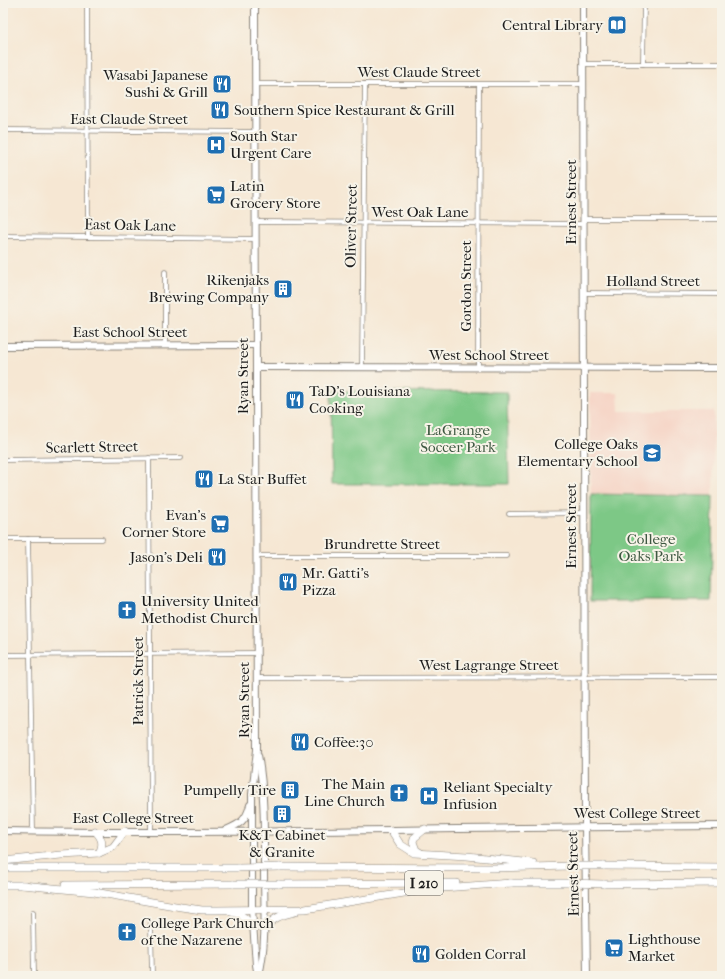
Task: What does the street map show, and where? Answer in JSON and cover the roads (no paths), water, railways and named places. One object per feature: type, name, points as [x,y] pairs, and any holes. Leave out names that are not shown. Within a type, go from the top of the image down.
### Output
[{"type":"highway","points":[[423,854],[416,850],[412,842],[414,838],[425,829]]},
{"type":"highway","points":[[391,830],[400,844],[407,850],[414,853],[467,856],[557,866]]},
{"type":"highway","points":[[95,831],[100,836],[102,841],[102,848],[99,853]]},
{"type":"highway","points":[[3,862],[61,855],[99,853],[114,847],[124,831]]},
{"type":"highway","name":"I 210","points":[[3,868],[494,868],[557,866],[722,867]]},
{"type":"highway","points":[[264,930],[269,922],[277,917],[287,913],[312,908],[430,889],[512,883]]},
{"type":"highway","name":"I 210","points":[[3,885],[722,883]]},
{"type":"highway","points":[[22,885],[94,892],[202,910],[312,908]]},
{"type":"highway","points":[[217,910],[234,912],[241,915],[247,918],[254,928]]},
{"type":"street","points":[[3,65],[4,3]]},
{"type":"street","points":[[88,3],[88,237]]},
{"type":"street","name":"Ryan Street","points":[[256,3],[257,750],[252,794],[252,909],[256,965],[259,976]]},
{"type":"street","name":"Ernest Street","points":[[583,3],[585,826],[587,976]]},
{"type":"street","points":[[643,64],[644,3]]},
{"type":"street","points":[[583,64],[722,64]]},
{"type":"street","name":"West Claude Street","points":[[256,84],[583,84]]},
{"type":"street","name":"Oliver Street","points":[[362,367],[365,84]]},
{"type":"street","name":"Gordon Street","points":[[478,368],[479,85]]},
{"type":"street","name":"East Claude Street","points":[[3,130],[256,132]]},
{"type":"street","name":"West Oak Lane","points":[[256,222],[478,224],[722,219]]},
{"type":"street","name":"East Oak Lane","points":[[3,236],[256,239]]},
{"type":"street","points":[[165,272],[165,345]]},
{"type":"street","name":"Holland Street","points":[[584,293],[722,294]]},
{"type":"street","name":"East School Street","points":[[3,346],[256,344]]},
{"type":"street","name":"West School Street","points":[[256,368],[722,368]]},
{"type":"street","name":"Patrick Street","points":[[149,458],[151,831]]},
{"type":"street","name":"Scarlett Street","points":[[3,460],[181,458]]},
{"type":"street","points":[[508,514],[584,514]]},
{"type":"street","points":[[3,539],[102,539]]},
{"type":"street","points":[[28,539],[33,831]]},
{"type":"street","name":"Brundrette Street","points":[[257,556],[507,556]]},
{"type":"street","points":[[3,655],[257,653]]},
{"type":"street","name":"West Lagrange Street","points":[[257,678],[722,677]]},
{"type":"street","name":"Ryan Street","points":[[257,750],[261,769],[264,831],[264,930],[262,965],[259,976]]},
{"type":"street","points":[[224,831],[241,823],[246,818],[252,794]]},
{"type":"street","name":"West College Street","points":[[264,831],[585,826],[722,826]]},
{"type":"street","name":"East College Street","points":[[3,831],[264,831]]},
{"type":"street","points":[[33,912],[34,976]]},
{"type":"street","points":[[151,924],[152,976]]},
{"type":"place","name":"Central Library","points":[[617,25]]},
{"type":"place","name":"Wasabi Japanese Sushi & Grill","points":[[222,84]]},
{"type":"place","name":"Southern Spice Restaurant & Grill","points":[[220,110]]},
{"type":"place","name":"South Star Urgent Care","points":[[216,145]]},
{"type":"place","name":"Latin Grocery Store","points":[[216,195]]},
{"type":"place","name":"Rikenjaks Brewing Company","points":[[283,289]]},
{"type":"place","name":"TaD's Louisiana Cooking","points":[[295,400]]},
{"type":"place","name":"College Oaks Elementary School","points":[[652,453]]},
{"type":"place","name":"La Star Buffet","points":[[204,479]]},
{"type":"place","name":"Evan's Corner Store","points":[[220,524]]},
{"type":"place","name":"Jason's Deli","points":[[217,557]]},
{"type":"place","name":"Mr. Gatti's Pizza","points":[[288,582]]},
{"type":"place","name":"University United Methodist Church","points":[[127,610]]},
{"type":"place","name":"Coffee:30","points":[[300,742]]},
{"type":"place","name":"Pumpelly Tire","points":[[290,790]]},
{"type":"place","name":"The Main Line Church","points":[[399,793]]},
{"type":"place","name":"Reliant Specialty Infusion","points":[[429,796]]},
{"type":"place","name":"K&T Cabinet & Granite","points":[[282,814]]},
{"type":"place","name":"College Park Church of the Nazarene","points":[[127,932]]},
{"type":"place","name":"Lighthouse Market","points":[[614,948]]},
{"type":"place","name":"Golden Corral","points":[[421,954]]},
{"type":"park label","name":"LaGrange Soccer Park","points":[[458,438]]},
{"type":"park label","name":"College Oaks Park","points":[[651,548]]}]
